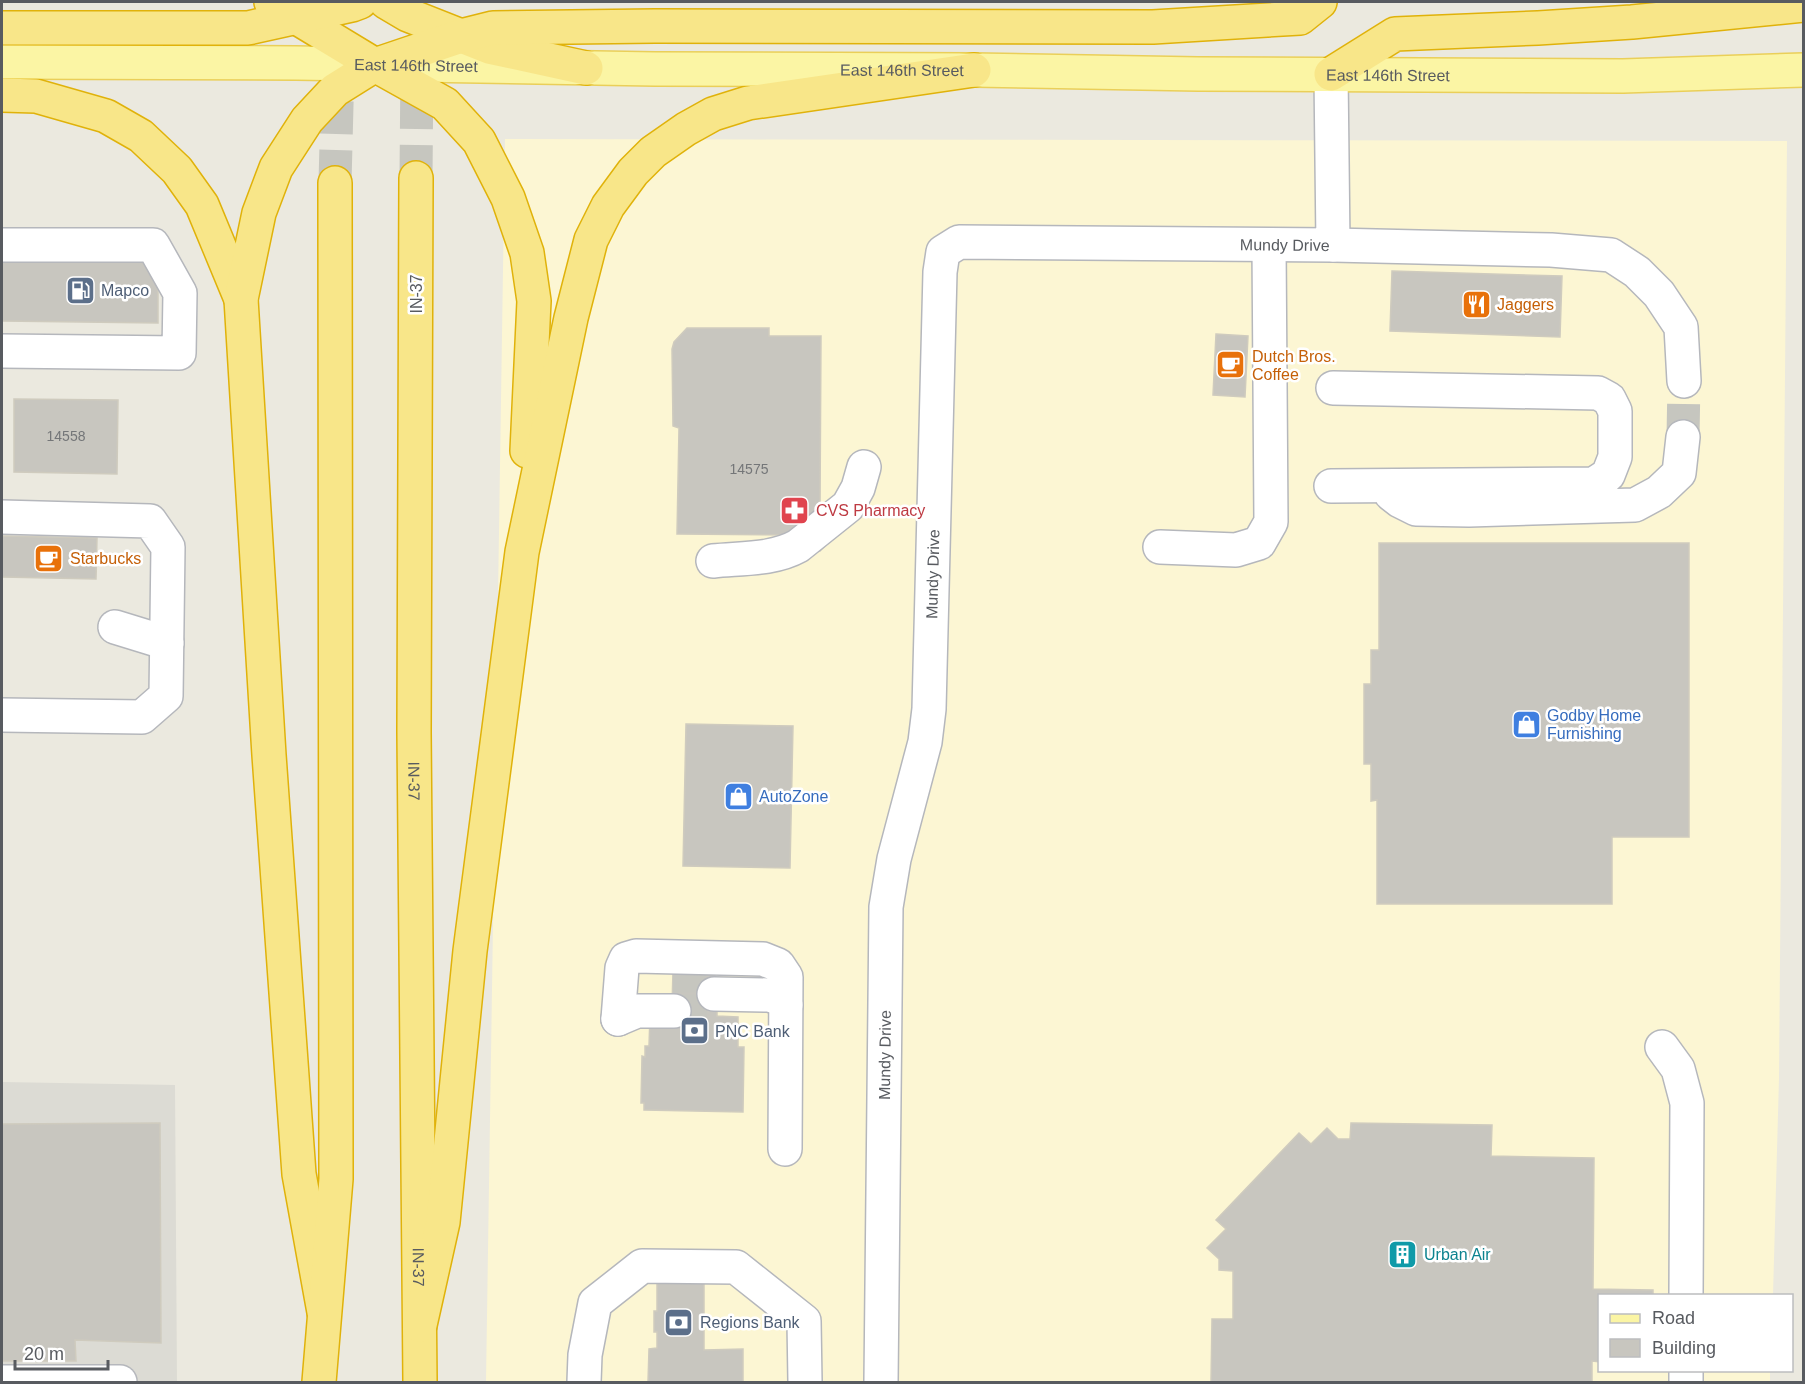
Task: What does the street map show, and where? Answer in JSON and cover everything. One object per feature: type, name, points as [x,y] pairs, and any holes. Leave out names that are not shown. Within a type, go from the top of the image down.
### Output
[{"type":"highway","points":[[2,28],[248,28],[284,9],[352,5],[360,2]]},
{"type":"highway","points":[[386,2],[408,15],[489,48],[586,68]]},
{"type":"highway","points":[[324,1312],[299,1174],[269,755],[241,299],[259,213],[276,168],[306,120],[335,90],[375,65],[461,36],[493,28],[1153,27],[1300,18],[1320,2]]},
{"type":"highway","points":[[1331,74],[1395,34],[1561,27],[1803,5]]},
{"type":"highway","points":[[284,9],[375,65],[445,104],[479,141],[508,198],[527,253],[534,301],[522,552]]},
{"type":"highway","points":[[420,1326],[443,1222],[470,951],[522,552],[571,318],[591,240],[608,206],[633,172],[653,152],[713,114],[748,103],[974,70]]},
{"type":"highway","points":[[2,95],[36,96],[106,116],[141,136],[177,170],[202,205],[241,299]]},
{"type":"highway","name":"IN-37","points":[[416,178],[414,732],[420,1383]]},
{"type":"highway","points":[[319,1383],[336,1179],[334,183]]},
{"type":"main road","name":"East 146th Street","points":[[2,62],[1623,76],[1803,70]]},
{"type":"street","name":"Mundy Drive","points":[[881,1383],[886,907],[894,859],[925,742],[928,709],[940,272],[943,252],[959,242],[1333,245],[1331,74]]},
{"type":"street","points":[[2,245],[153,246],[180,293],[179,353],[2,351]]},
{"type":"street","points":[[1160,547],[1236,550],[1259,543],[1270,522],[1269,245]]},
{"type":"street","points":[[1333,245],[1551,250],[1611,255],[1637,272],[1659,294],[1681,327],[1683,381]]},
{"type":"street","points":[[1331,486],[1594,484],[1608,475],[1615,457],[1615,411],[1609,399],[1598,393],[1333,388]]},
{"type":"street","points":[[1389,486],[1391,494],[1416,509],[1469,510],[1635,505],[1659,492],[1679,473],[1683,437]]},
{"type":"street","points":[[712,561],[772,555],[798,546],[848,506],[858,488],[864,467]]},
{"type":"street","points":[[2,517],[150,521],[168,547],[166,696],[142,717],[2,715]]},
{"type":"street","points":[[115,627],[166,643]]},
{"type":"street","points":[[673,993],[632,993],[619,1001],[622,969],[626,959],[636,956],[764,958],[784,971],[786,1003],[785,1149]]},
{"type":"street","points":[[715,994],[781,1015],[786,1003]]},
{"type":"street","points":[[1662,1047],[1678,1069],[1687,1103],[1686,1294]]},
{"type":"street","points":[[584,1383],[585,1355],[596,1303],[642,1266],[736,1267],[804,1321],[805,1383]]},
{"type":"street","points":[[2,1382],[120,1383]]},
{"type":"shaded area","points":[[505,139],[1787,141],[1779,1078],[1773,1294],[1598,1294],[1598,1372],[1770,1372],[1770,1382],[486,1382]]},
{"type":"shaded area","points":[[2,1082],[175,1085],[177,1382],[2,1382]]},
{"type":"building","name":"Mapco","points":[[2,257],[158,259],[158,323],[2,321]]},
{"type":"building","name":"Jaggers","points":[[1392,271],[1562,276],[1560,337],[1390,331]]},
{"type":"building","name":"CVS Pharmacy","points":[[687,328],[769,328],[769,336],[821,336],[820,510],[836,535],[820,551],[801,532],[798,535],[677,534],[679,428],[673,426],[672,349],[674,342]]},
{"type":"building","name":"Dutch Bros. Coffee","points":[[1216,334],[1248,336],[1245,397],[1213,395]]},
{"type":"building","points":[[14,399],[118,400],[117,474],[14,472]]},
{"type":"building","name":"Starbucks","points":[[2,536],[97,538],[96,579],[2,577]]},
{"type":"building","name":"Godby Home Furnishing","points":[[1379,543],[1689,543],[1689,837],[1612,837],[1612,904],[1377,904],[1377,800],[1371,801],[1371,764],[1364,764],[1364,684],[1371,684],[1371,650],[1379,650]]},
{"type":"building","name":"AutoZone","points":[[686,724],[793,726],[790,868],[683,866]]},
{"type":"building","name":"PNC Bank","points":[[673,970],[715,972],[713,1008],[717,1008],[717,1016],[738,1017],[738,1047],[744,1047],[743,1112],[644,1110],[644,1103],[641,1103],[642,1056],[645,1057],[645,1046],[649,1046],[650,1016],[672,1008]]},
{"type":"building","points":[[160,1123],[161,1343],[75,1340],[76,1361],[2,1361],[2,1124]]},
{"type":"building","name":"Urban Air","points":[[1351,1123],[1492,1125],[1491,1156],[1594,1158],[1593,1289],[1653,1290],[1653,1294],[1598,1294],[1598,1362],[1592,1361],[1592,1382],[1211,1382],[1212,1319],[1233,1319],[1233,1271],[1219,1270],[1219,1259],[1207,1248],[1226,1229],[1216,1220],[1299,1133],[1311,1144],[1327,1128],[1338,1139],[1350,1139]]},
{"type":"building","name":"Regions Bank","points":[[657,1280],[704,1280],[704,1350],[743,1349],[743,1382],[648,1382],[649,1349],[657,1348],[654,1311],[657,1311]]},
{"type":"tunnel","points":[[416,178],[417,63]]},
{"type":"tunnel","points":[[335,183],[338,66]]},
{"type":"tunnel","points":[[1683,437],[1684,381]]},
{"type":"tunnel","points":[[673,976],[714,976]]},
{"type":"tunnel","points":[[674,1011],[717,1011]]},
{"type":"place","name":"Mapco","points":[[80,290]]},
{"type":"place","name":"Jaggers","points":[[1476,304]]},
{"type":"place","name":"Dutch Bros. Coffee","points":[[1231,365]]},
{"type":"place","name":"CVS Pharmacy","points":[[795,510]]},
{"type":"place","name":"Starbucks","points":[[49,558]]},
{"type":"place","name":"Godby Home Furnishing","points":[[1526,724]]},
{"type":"place","name":"AutoZone","points":[[738,796]]},
{"type":"place","name":"PNC Bank","points":[[694,1031]]},
{"type":"place","name":"Urban Air","points":[[1403,1254]]},
{"type":"place","name":"Regions Bank","points":[[679,1322]]}]
